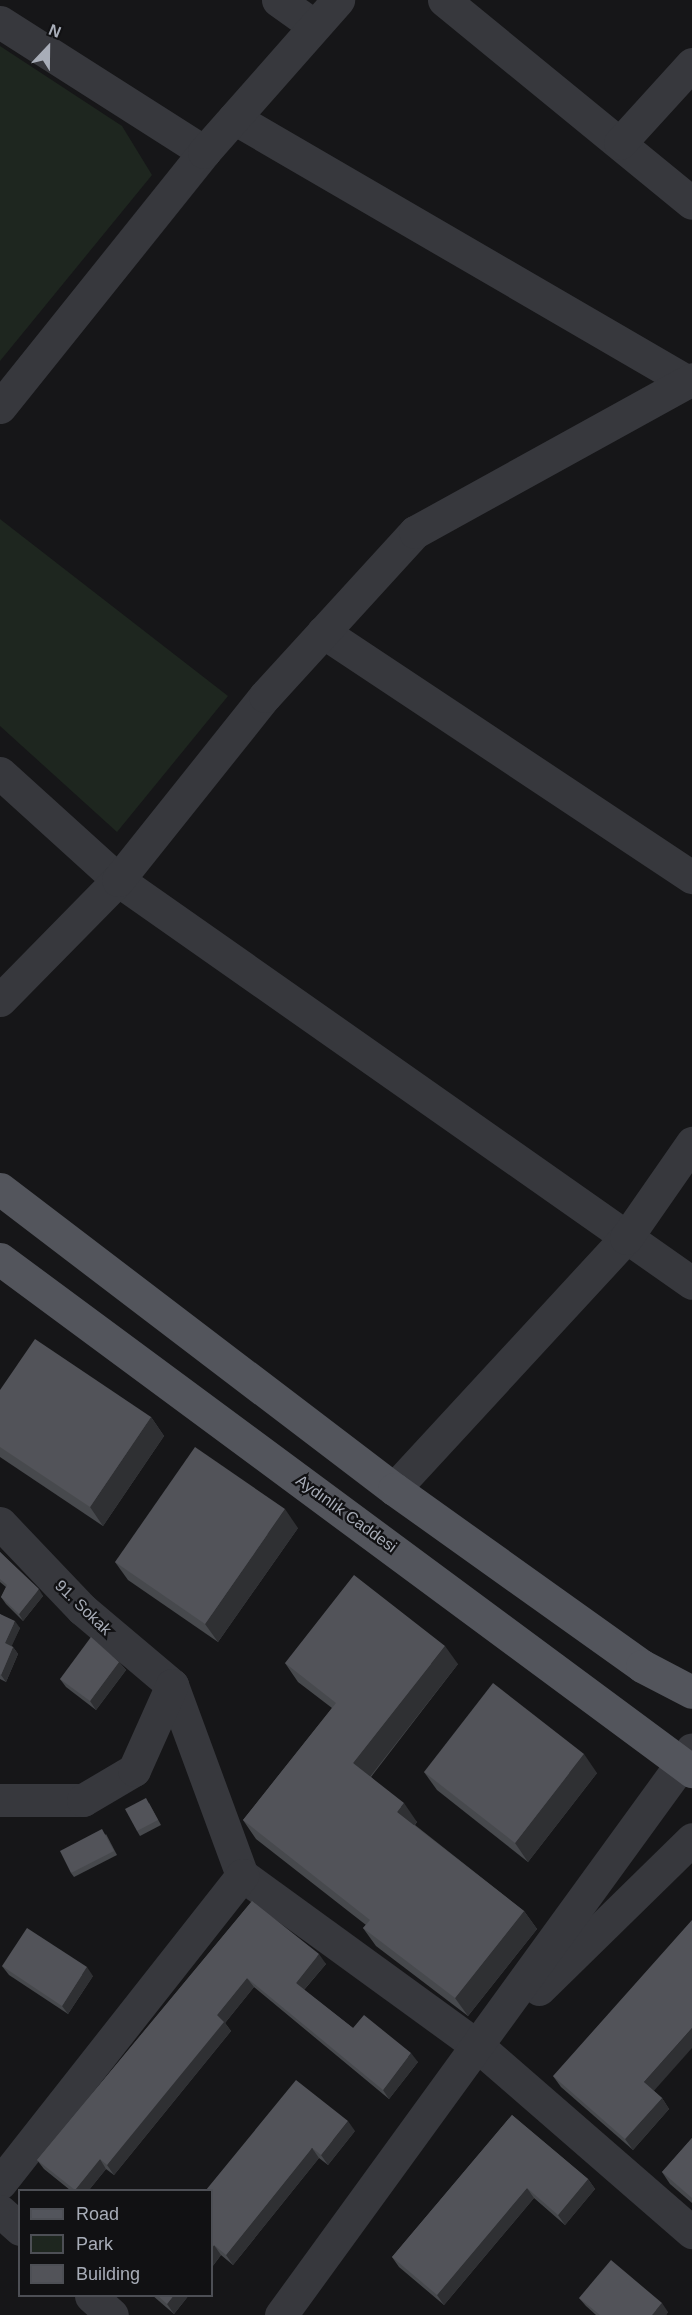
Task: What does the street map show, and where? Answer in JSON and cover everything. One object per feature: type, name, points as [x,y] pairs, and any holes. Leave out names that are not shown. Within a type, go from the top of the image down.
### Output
[{"type":"main road","points":[[0,1189],[394,1488],[642,1666],[692,1692]]},
{"type":"main road","name":"Aydınlık Caddesi","points":[[0,1259],[688,1760]]},
{"type":"street","points":[[278,0],[314,26]]},
{"type":"street","points":[[0,407],[204,152],[338,0]]},
{"type":"street","points":[[444,0],[692,203]]},
{"type":"street","points":[[0,22],[204,152]]},
{"type":"street","points":[[620,143],[692,64]]},
{"type":"street","points":[[234,118],[689,380]]},
{"type":"street","points":[[0,1000],[118,880],[323,633],[415,532],[689,380]]},
{"type":"street","points":[[323,633],[692,877]]},
{"type":"street","points":[[0,773],[118,880],[692,1283]]},
{"type":"street","points":[[394,1488],[626,1238],[692,1143]]},
{"type":"street","name":"91. Sokak","points":[[0,1523],[82,1609],[172,1685]]},
{"type":"street","points":[[0,1800],[83,1800],[134,1770],[172,1685]]},
{"type":"street","points":[[172,1685],[243,1875],[480,2048],[692,2232]]},
{"type":"street","points":[[281,2315],[480,2048],[688,1760]]},
{"type":"street","points":[[480,2048],[692,1839]]},
{"type":"street","points":[[0,2183],[243,1875]]},
{"type":"street","points":[[0,2211],[18,2227]]},
{"type":"street","points":[[93,2297],[112,2315]]},
{"type":"green space","points":[[0,46],[122,126],[152,175],[0,361]]},
{"type":"green space","points":[[0,519],[228,696],[117,832],[0,726]]},
{"type":"building","points":[[35,1339],[151,1417],[90,1507],[0,1447],[0,1390]]},
{"type":"building","points":[[195,1447],[285,1509],[205,1624],[115,1562]]},
{"type":"building","points":[[0,1552],[39,1589],[19,1614],[1,1597],[7,1585],[0,1579]]},
{"type":"building","points":[[354,1575],[445,1646],[353,1763],[404,1803],[397,1812],[524,1911],[455,1998],[363,1928],[370,1920],[243,1820],[336,1703],[285,1663]]},
{"type":"building","points":[[0,1614],[15,1621],[5,1643],[13,1647],[1,1675],[0,1674]]},
{"type":"building","points":[[91,1637],[119,1662],[90,1701],[60,1679]]},
{"type":"building","points":[[493,1683],[584,1754],[515,1843],[424,1772]]},
{"type":"building","points":[[146,1798],[158,1820],[137,1831],[125,1809]]},
{"type":"building","points":[[102,1829],[114,1851],[71,1873],[60,1851]]},
{"type":"building","points":[[252,1901],[319,1954],[296,1983],[353,2028],[364,2015],[411,2053],[383,2090],[247,1978],[217,2015],[224,2022],[107,2165],[100,2159],[74,2189],[37,2160]]},
{"type":"building","points":[[692,1920],[692,2028],[644,2082],[662,2098],[625,2139],[553,2076]]},
{"type":"building","points":[[27,1928],[87,1967],[62,2006],[2,1966]]},
{"type":"building","points":[[296,2080],[348,2121],[321,2155],[312,2148],[226,2255],[214,2245],[213,2246],[213,2189],[207,2189]]},
{"type":"building","points":[[512,2115],[588,2179],[558,2215],[527,2188],[437,2295],[392,2257]]},
{"type":"building","points":[[692,2138],[692,2198],[662,2172]]},
{"type":"building","points":[[611,2260],[662,2303],[652,2315],[600,2315],[579,2298]]},
{"type":"building","points":[[159,2297],[172,2297],[167,2304]]}]
